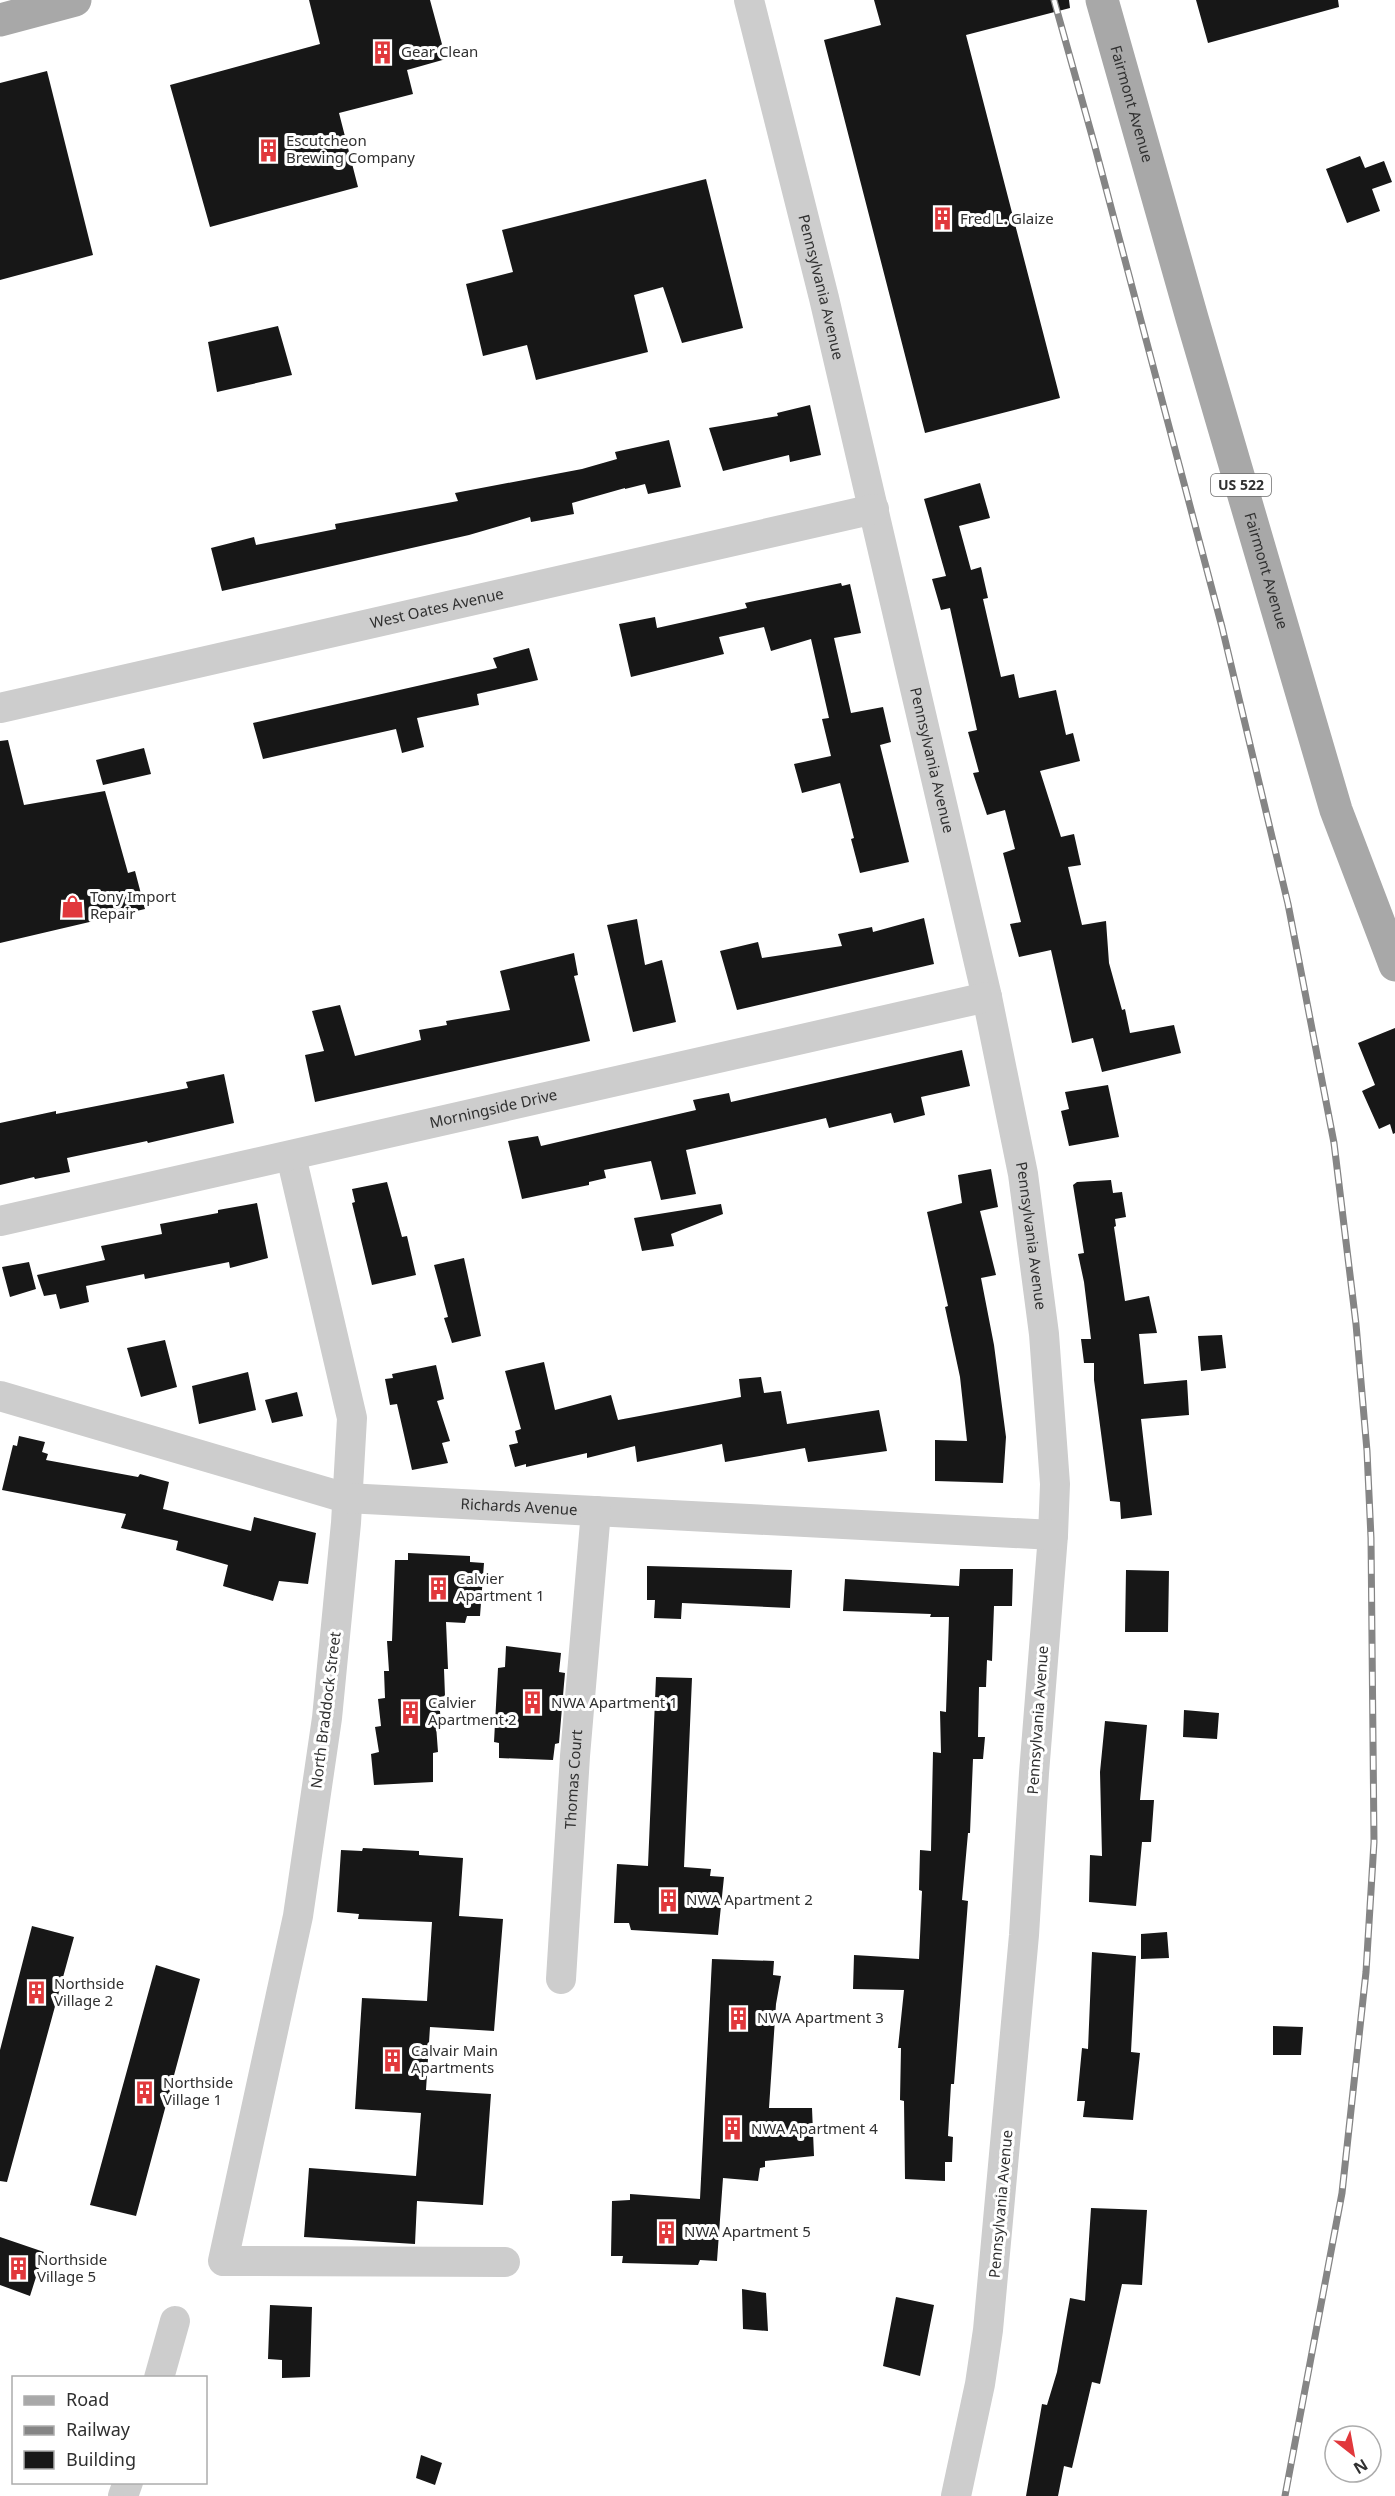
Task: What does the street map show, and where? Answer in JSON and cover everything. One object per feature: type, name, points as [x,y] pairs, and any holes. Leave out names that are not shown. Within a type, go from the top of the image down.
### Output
[{"type":"main road","points":[[0,20],[75,0]]},
{"type":"main road","name":"Fairmont Avenue","points":[[1102,0],[1336,810],[1395,965]]},
{"type":"street","name":"Pennsylvania Avenue","points":[[749,0],[824,298],[987,997],[1023,1174],[1043,1327],[1055,1484],[1024,1935],[994,2277],[980,2384],[956,2496]]},
{"type":"street","name":"West Oates Avenue","points":[[0,708],[874,509]]},
{"type":"street","name":"Morningside Drive","points":[[0,1221],[987,997]]},
{"type":"street","name":"North Braddock Street","points":[[291,1156],[352,1418],[346,1523],[327,1718],[298,1916],[223,2261],[505,2262]]},
{"type":"street","name":"Richards Avenue","points":[[0,1396],[346,1498],[1053,1535]]},
{"type":"street","name":"Thomas Court","points":[[561,1979],[575,1756],[596,1511]]},
{"type":"street","points":[[160,2376],[175,2321]]},
{"type":"building","name":"Escutcheon Brewing Company","points":[[309,0],[430,0],[446,59],[407,70],[413,94],[339,113],[358,187],[210,227],[170,85],[320,44]]},
{"type":"building","name":"Fred L. Glaize","points":[[874,0],[1069,0],[1070,8],[966,35],[1060,398],[925,433],[824,40],[881,25]]},
{"type":"building","points":[[1196,0],[1338,0],[1339,7],[1208,43]]},
{"type":"building","points":[[47,71],[93,255],[0,280],[0,83]]},
{"type":"building","points":[[1360,156],[1365,168],[1384,161],[1392,182],[1372,189],[1380,211],[1347,223],[1326,169]]},
{"type":"building","points":[[706,179],[743,328],[682,343],[663,287],[634,295],[648,352],[536,380],[527,345],[483,356],[466,284],[513,272],[502,230]]},
{"type":"building","points":[[278,326],[292,375],[217,392],[208,342]]},
{"type":"building","points":[[810,405],[821,455],[790,462],[789,455],[723,471],[709,428],[778,416],[777,413]]},
{"type":"building","points":[[669,440],[681,487],[648,494],[645,484],[625,488],[572,503],[574,514],[531,522],[530,517],[469,535],[222,591],[211,548],[254,537],[256,545],[336,529],[335,524],[458,501],[455,493],[582,469],[617,459],[615,452]]},
{"type":"building","points":[[980,483],[990,518],[959,526],[971,570],[981,567],[988,598],[983,599],[1001,677],[1014,674],[1019,698],[1056,690],[1066,735],[1073,733],[1080,761],[1040,771],[1061,837],[1074,834],[1081,865],[1068,867],[1082,925],[1106,921],[1109,963],[1122,1010],[1125,1009],[1130,1033],[1174,1025],[1181,1053],[1102,1072],[1093,1038],[1072,1043],[1051,950],[1019,957],[1010,924],[1021,922],[1003,853],[1015,849],[1005,810],[987,815],[973,773],[979,772],[968,732],[977,730],[950,608],[941,610],[932,579],[946,576],[924,499]]},
{"type":"building","points":[[841,583],[842,586],[850,584],[861,633],[834,638],[851,713],[883,707],[891,742],[880,745],[909,862],[860,873],[840,783],[802,793],[794,764],[831,756],[822,719],[829,718],[811,639],[771,651],[764,627],[719,637],[724,654],[631,677],[619,624],[655,617],[657,628],[747,608],[745,603]]},
{"type":"building","points":[[529,648],[538,680],[477,694],[479,705],[417,718],[424,747],[402,753],[396,729],[263,759],[253,723],[497,668],[493,658]]},
{"type":"building","points":[[8,740],[24,805],[105,791],[128,873],[135,871],[145,909],[0,943],[0,741]]},
{"type":"building","points":[[144,748],[151,774],[103,785],[96,760]]},
{"type":"building","points":[[924,918],[934,964],[737,1010],[720,951],[758,942],[762,958],[842,946],[838,934],[872,927],[873,932]]},
{"type":"building","points":[[637,919],[645,965],[662,960],[676,1022],[633,1032],[607,925]]},
{"type":"building","points":[[574,953],[578,975],[574,976],[590,1041],[315,1102],[305,1055],[324,1051],[312,1011],[340,1005],[355,1056],[421,1040],[419,1030],[447,1025],[446,1021],[510,1010],[500,971]]},
{"type":"building","points":[[1395,1028],[1395,1133],[1393,1134],[1390,1124],[1379,1129],[1362,1091],[1375,1085],[1358,1043]]},
{"type":"building","points":[[962,1050],[970,1086],[921,1097],[925,1115],[894,1123],[891,1113],[829,1128],[826,1118],[686,1150],[696,1194],[661,1200],[651,1161],[604,1170],[606,1178],[589,1182],[589,1185],[522,1199],[508,1141],[538,1136],[541,1146],[696,1110],[693,1100],[729,1093],[731,1102]]},
{"type":"building","points":[[224,1074],[234,1123],[148,1143],[147,1141],[67,1158],[70,1172],[0,1185],[0,1123],[188,1088],[186,1082]]},
{"type":"building","points":[[1108,1085],[1119,1137],[1069,1146],[1061,1111],[1069,1109],[1065,1092]]},
{"type":"building","points":[[991,1169],[998,1207],[980,1211],[996,1275],[981,1278],[994,1345],[1006,1437],[1003,1483],[935,1481],[935,1440],[967,1441],[960,1377],[945,1307],[948,1306],[927,1212],[962,1203],[958,1175]]},
{"type":"building","points":[[1111,1180],[1113,1193],[1122,1192],[1126,1217],[1115,1219],[1116,1226],[1114,1227],[1125,1301],[1149,1296],[1157,1333],[1139,1334],[1144,1384],[1187,1380],[1189,1415],[1141,1419],[1152,1515],[1121,1519],[1120,1502],[1110,1501],[1094,1380],[1094,1363],[1084,1363],[1081,1339],[1091,1339],[1078,1254],[1084,1253],[1073,1185],[1077,1182]]},
{"type":"building","points":[[387,1182],[402,1237],[407,1236],[416,1275],[372,1285],[352,1203],[355,1202],[352,1189]]},
{"type":"building","points":[[257,1203],[268,1258],[230,1268],[229,1262],[145,1279],[144,1274],[86,1286],[89,1302],[60,1309],[56,1294],[44,1296],[37,1275],[105,1260],[101,1246],[162,1234],[160,1224]]},
{"type":"building","points":[[721,1204],[723,1214],[671,1234],[674,1246],[642,1251],[634,1218]]},
{"type":"building","points":[[464,1258],[481,1336],[452,1343],[444,1318],[448,1317],[434,1265]]},
{"type":"building","points":[[29,1262],[36,1289],[10,1297],[2,1267]]},
{"type":"building","points":[[1222,1335],[1226,1368],[1201,1371],[1198,1336]]},
{"type":"building","points":[[165,1340],[177,1387],[141,1397],[127,1348]]},
{"type":"building","points":[[544,1362],[555,1410],[611,1395],[618,1420],[741,1397],[739,1379],[761,1377],[764,1393],[781,1391],[787,1424],[879,1410],[887,1451],[808,1462],[805,1448],[725,1462],[722,1444],[637,1462],[635,1446],[587,1458],[587,1453],[526,1467],[526,1464],[515,1467],[509,1445],[518,1443],[515,1431],[521,1429],[505,1371]]},
{"type":"building","points":[[436,1365],[444,1399],[437,1401],[450,1441],[442,1443],[448,1463],[412,1470],[397,1404],[390,1405],[385,1379],[393,1378],[392,1374]]},
{"type":"building","points":[[248,1372],[256,1410],[199,1424],[192,1386]]},
{"type":"building","points":[[297,1392],[303,1416],[272,1423],[265,1400]]},
{"type":"building","points":[[19,1436],[45,1442],[42,1452],[48,1454],[46,1460],[138,1477],[140,1474],[169,1482],[163,1509],[251,1531],[254,1517],[316,1533],[308,1584],[279,1581],[273,1601],[223,1586],[228,1565],[176,1550],[178,1541],[121,1528],[126,1514],[2,1490],[13,1445],[17,1446]]},
{"type":"building","points":[[408,1553],[470,1556],[470,1562],[484,1563],[480,1616],[467,1616],[465,1623],[446,1622],[448,1669],[444,1669],[445,1696],[439,1697],[441,1725],[436,1725],[438,1752],[433,1753],[433,1782],[374,1785],[371,1754],[379,1752],[375,1727],[381,1726],[378,1699],[385,1698],[384,1671],[389,1671],[387,1641],[392,1641],[395,1560],[408,1560]]},
{"type":"building","points":[[647,1566],[792,1570],[790,1608],[682,1603],[681,1619],[654,1618],[655,1600],[647,1600]]},
{"type":"building","points":[[960,1569],[1013,1569],[1012,1606],[994,1606],[992,1661],[987,1660],[986,1687],[979,1687],[978,1737],[985,1737],[983,1759],[973,1759],[970,1833],[968,1833],[962,1900],[968,1901],[954,2084],[951,2084],[948,2136],[953,2137],[952,2162],[945,2162],[945,2181],[905,2179],[904,2101],[900,2100],[901,2048],[898,2048],[904,1990],[853,1989],[854,1955],[919,1959],[922,1891],[919,1890],[920,1850],[931,1851],[933,1752],[941,1753],[940,1711],[946,1712],[949,1617],[930,1617],[931,1614],[843,1611],[845,1579],[959,1586]]},
{"type":"building","points":[[1126,1570],[1169,1571],[1168,1632],[1125,1632]]},
{"type":"building","name":"NWA Apartment 1","points":[[506,1646],[561,1653],[559,1672],[565,1673],[559,1743],[555,1744],[553,1760],[499,1758],[499,1743],[494,1742],[498,1668],[505,1667]]},
{"type":"building","points":[[656,1677],[692,1678],[684,1867],[711,1869],[710,1876],[724,1877],[718,1935],[631,1930],[629,1923],[614,1923],[617,1864],[648,1866]]},
{"type":"building","points":[[1184,1710],[1219,1713],[1217,1739],[1183,1737]]},
{"type":"building","points":[[1105,1721],[1147,1725],[1140,1800],[1154,1800],[1151,1842],[1142,1842],[1136,1906],[1089,1902],[1090,1855],[1102,1856],[1100,1772]]},
{"type":"building","name":"Calvair Main Apartments","points":[[363,1848],[419,1851],[419,1855],[463,1858],[459,1916],[503,1919],[494,2031],[430,2027],[426,2090],[491,2094],[483,2205],[417,2201],[415,2244],[304,2237],[309,2168],[416,2176],[421,2113],[355,2109],[362,1998],[427,2001],[432,1922],[358,1919],[359,1914],[337,1912],[341,1850],[362,1851]]},
{"type":"building","name":"Northside Village 2","points":[[32,1926],[74,1937],[7,2182],[0,2181],[0,2050]]},
{"type":"building","points":[[1167,1932],[1169,1958],[1141,1959],[1141,1934]]},
{"type":"building","points":[[1092,1952],[1136,1956],[1131,2052],[1140,2053],[1133,2120],[1083,2117],[1085,2101],[1077,2101],[1082,2048],[1088,2049]]},
{"type":"building","points":[[712,1959],[774,1961],[773,1975],[781,1976],[776,2004],[769,2108],[812,2108],[814,2156],[765,2161],[765,2167],[760,2168],[758,2181],[723,2178],[717,2261],[700,2260],[698,2265],[622,2263],[623,2256],[611,2256],[612,2201],[630,2200],[630,2194],[700,2199]]},
{"type":"building","name":"Northside Village 1","points":[[156,1965],[200,1979],[136,2216],[90,2205]]},
{"type":"building","points":[[1273,2026],[1303,2027],[1301,2055],[1273,2055]]},
{"type":"building","points":[[1091,2208],[1147,2210],[1142,2285],[1122,2284],[1100,2384],[1092,2382],[1072,2468],[1064,2466],[1058,2496],[1026,2496],[1042,2404],[1047,2405],[1057,2372],[1070,2298],[1085,2301]]},
{"type":"building","name":"Northside Village 5","points":[[0,2237],[44,2252],[30,2296],[0,2285]]},
{"type":"building","points":[[742,2289],[766,2293],[768,2331],[743,2329]]},
{"type":"building","points":[[896,2297],[934,2305],[920,2376],[883,2366]]},
{"type":"building","points":[[270,2305],[312,2307],[310,2377],[282,2378],[282,2360],[268,2359]]},
{"type":"building","points":[[421,2455],[442,2463],[435,2485],[416,2478]]},
{"type":"railway","points":[[1054,0],[1222,627],[1288,904],[1334,1143],[1356,1324],[1367,1451],[1371,1538],[1374,1842],[1366,1972],[1342,2193],[1285,2496]]},
{"type":"place","name":"Gear Clean","points":[[383,52]]},
{"type":"place","name":"Escutcheon Brewing Company","points":[[268,150]]},
{"type":"place","name":"Fred L. Glaize","points":[[942,219]]},
{"type":"place","name":"Tony Import Repair","points":[[72,906]]},
{"type":"place","name":"Calvier Apartment 1","points":[[438,1588]]},
{"type":"place","name":"NWA Apartment 1","points":[[533,1703]]},
{"type":"place","name":"Calvier Apartment 2","points":[[410,1712]]},
{"type":"place","name":"NWA Apartment 2","points":[[668,1900]]},
{"type":"place","name":"Northside Village 2","points":[[36,1993]]},
{"type":"place","name":"NWA Apartment 3","points":[[739,2018]]},
{"type":"place","name":"Calvair Main Apartments","points":[[393,2060]]},
{"type":"place","name":"Northside Village 1","points":[[145,2092]]},
{"type":"place","name":"NWA Apartment 4","points":[[733,2129]]},
{"type":"place","name":"NWA Apartment 5","points":[[666,2232]]},
{"type":"place","name":"Northside Village 5","points":[[19,2269]]}]
